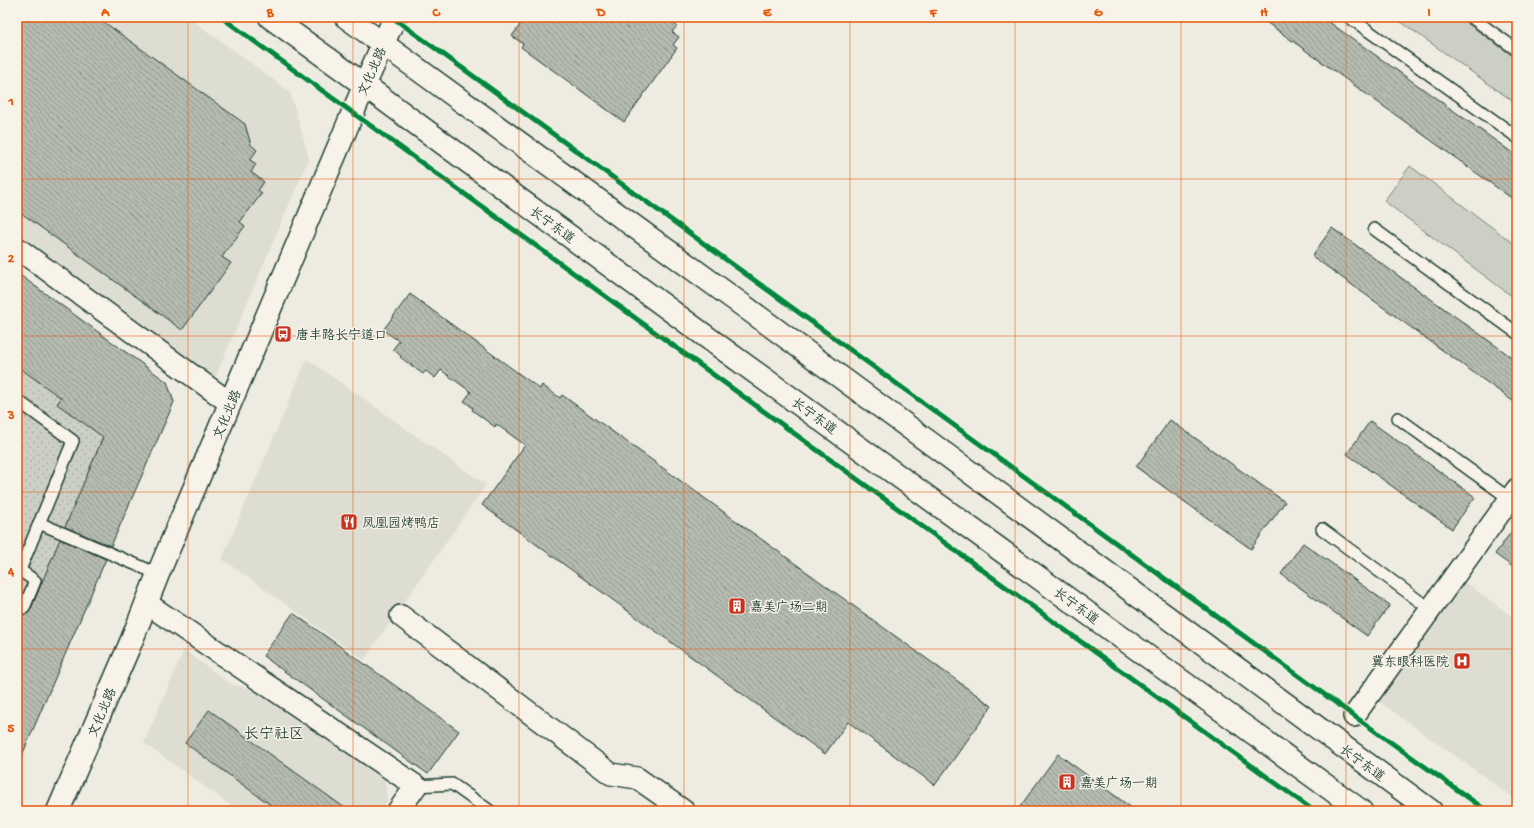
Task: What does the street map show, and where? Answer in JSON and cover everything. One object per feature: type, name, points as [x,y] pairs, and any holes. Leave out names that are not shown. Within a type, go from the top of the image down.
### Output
[{"type":"main road","name":"长宁东道","points":[[270,17],[334,64],[365,84],[734,357],[1361,811]]},
{"type":"main road","name":"长宁东道","points":[[346,17],[741,304],[1431,811]]},
{"type":"main road","name":"文化北路","points":[[58,811],[131,642],[158,574],[365,84],[396,17]]},
{"type":"street","points":[[17,248],[230,403]]},
{"type":"street","points":[[1354,716],[1514,494]]},
{"type":"street","points":[[146,603],[416,786],[398,811]]},
{"type":"street","points":[[401,616],[611,774],[638,778],[684,811]]},
{"type":"lane","points":[[1349,17],[1517,137]]},
{"type":"lane","points":[[1471,17],[1517,50]]},
{"type":"lane","points":[[1374,229],[1517,333]]},
{"type":"lane","points":[[17,400],[73,441],[18,569],[35,581],[24,608]]},
{"type":"lane","points":[[1398,418],[1514,494]]},
{"type":"lane","points":[[39,523],[158,574]]},
{"type":"lane","points":[[1322,529],[1430,609]]},
{"type":"lane","points":[[416,786],[452,784],[490,811]]},
{"type":"shaded area","points":[[17,17],[188,17],[290,92],[309,158],[210,390],[17,250]]},
{"type":"shaded area","points":[[1394,17],[1458,17],[1517,59],[1517,104]]},
{"type":"shaded area","points":[[1410,166],[1517,246],[1517,300],[1384,201]]},
{"type":"shaded area","points":[[17,296],[129,378],[17,658]]},
{"type":"shaded area","name":"凤凰园烤鸭店","points":[[307,359],[486,485],[364,660],[222,559]]},
{"type":"shaded area","name":"冀东眼科医院","points":[[1462,580],[1517,620],[1517,800],[1378,701]]},
{"type":"shaded area","points":[[184,650],[231,684],[265,693],[385,778],[387,801],[380,811],[239,811],[144,743]]},
{"type":"building","points":[[17,17],[97,17],[245,124],[251,145],[257,150],[250,160],[256,164],[251,172],[264,182],[258,190],[262,193],[240,222],[245,226],[222,257],[231,263],[182,330],[17,210]]},
{"type":"building","points":[[517,17],[665,17],[677,26],[672,32],[679,37],[673,45],[677,48],[624,122],[521,47],[523,44],[512,36],[520,25]]},
{"type":"building","points":[[1259,17],[1322,17],[1517,156],[1517,202]]},
{"type":"building","points":[[1332,228],[1517,361],[1517,404],[1312,256]]},
{"type":"building","points":[[17,273],[167,382],[174,402],[111,546],[65,527],[103,437],[57,404],[61,398],[17,366]]},
{"type":"building","name":"嘉美广场二期","points":[[410,294],[540,389],[542,385],[560,398],[562,395],[992,706],[935,785],[848,722],[825,754],[482,505],[525,445],[496,424],[495,427],[472,410],[473,408],[464,401],[471,392],[441,370],[435,378],[426,371],[423,374],[400,357],[401,356],[393,349],[399,341],[383,330]]},
{"type":"building","points":[[1170,420],[1285,502],[1251,549],[1136,467]]},
{"type":"building","points":[[1370,421],[1475,497],[1452,529],[1347,454]]},
{"type":"building","points":[[1517,524],[1517,570],[1495,554]]},
{"type":"building","points":[[60,539],[106,559],[17,767],[17,620],[21,614],[25,615],[30,611]]},
{"type":"building","points":[[1303,543],[1390,605],[1367,636],[1281,574]]},
{"type":"building","points":[[293,613],[459,731],[428,774],[263,656]]},
{"type":"building","points":[[209,710],[349,811],[279,811],[185,743]]},
{"type":"building","name":"嘉美广场一期","points":[[1058,754],[1136,811],[1017,811]]},
{"type":"cycle path","points":[[221,17],[1314,811]]},
{"type":"cycle path","points":[[392,17],[1487,811]]},
{"type":"place","name":"唐丰路长宁道口","points":[[283,334]]},
{"type":"place","name":"凤凰园烤鸭店","points":[[349,522]]},
{"type":"place","name":"嘉美广场二期","points":[[737,606]]},
{"type":"place","name":"冀东眼科医院","points":[[1462,661]]},
{"type":"place","name":"嘉美广场一期","points":[[1067,782]]},
{"type":"district","name":"长宁社区","points":[[274,733]]}]
